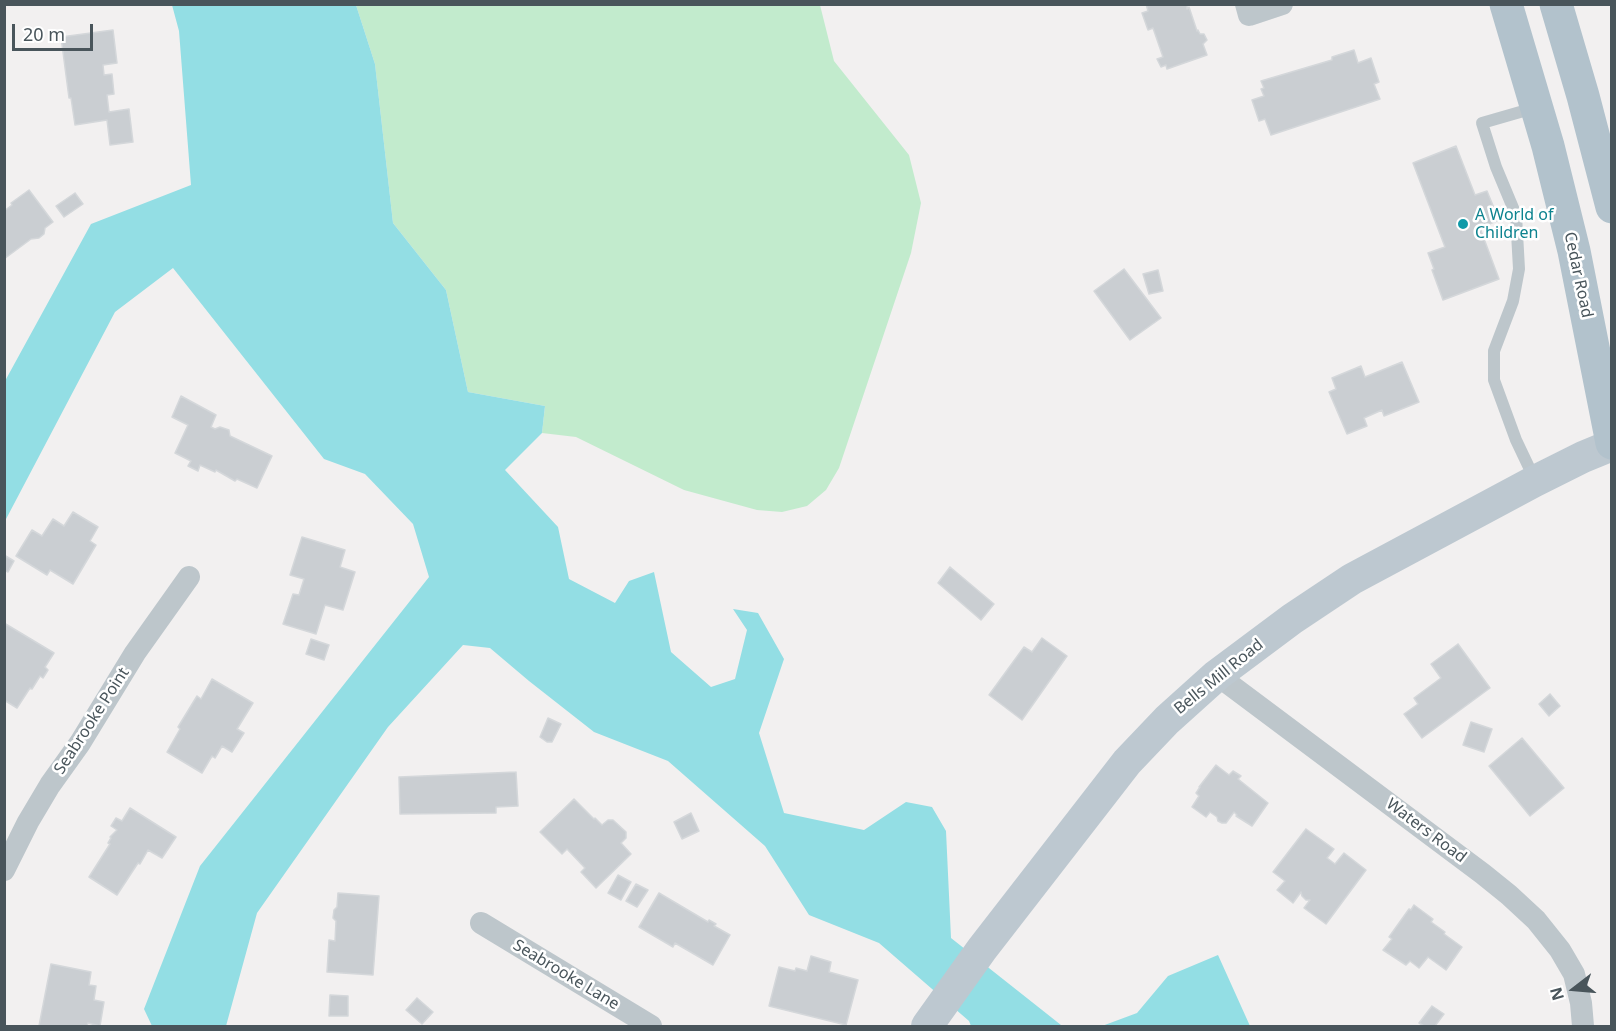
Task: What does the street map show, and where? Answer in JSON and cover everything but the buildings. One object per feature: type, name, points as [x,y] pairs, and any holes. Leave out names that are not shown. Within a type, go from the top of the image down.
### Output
[{"type":"main road","name":"Cedar Road","points":[[1506,4],[1548,146],[1574,251],[1611,444]]},
{"type":"main road","points":[[1556,4],[1583,96],[1611,207]]},
{"type":"street","points":[[1246,4],[1249,15],[1282,4]]},
{"type":"street","name":"Bells Mill Road","points":[[932,1019],[982,949],[1127,762],[1167,720],[1217,675],[1292,619],[1352,579],[1535,481],[1611,444]]},
{"type":"street","name":"Seabrooke Point","points":[[4,870],[50,784],[80,743],[135,653],[189,578]]},
{"type":"street","name":"Waters Road","points":[[1217,675],[1483,874],[1536,920],[1560,950],[1574,974],[1583,1026]]},
{"type":"street","name":"Seabrooke Lane","points":[[482,923],[641,1024]]},
{"type":"lane","points":[[1535,481],[1516,440],[1494,380],[1494,351],[1513,301],[1519,269],[1516,215],[1496,167],[1482,123],[1536,107]]},
{"type":"green space","points":[[356,5],[820,5],[834,61],[909,155],[921,203],[911,253],[839,468],[826,490],[807,506],[782,512],[757,510],[684,490],[576,437],[542,433],[545,406],[468,392],[446,290],[393,223],[375,64]]},
{"type":"water","points":[[172,5],[356,5],[375,64],[393,223],[446,290],[468,392],[545,406],[542,433],[505,470],[558,527],[569,579],[615,603],[629,581],[654,572],[671,652],[711,687],[735,679],[747,630],[733,609],[758,613],[784,659],[759,733],[784,813],[864,830],[906,802],[932,807],[946,831],[951,938],[1065,1026],[971,1026],[969,1021],[879,943],[809,915],[765,846],[668,761],[594,732],[490,648],[463,645],[388,727],[257,913],[226,1026],[152,1026],[144,1009],[200,866],[429,577],[413,524],[365,474],[324,459],[173,268],[115,312],[5,521],[5,381],[91,224],[191,185],[179,31]]},
{"type":"water","points":[[1218,955],[1250,1026],[1102,1026],[1137,1013],[1168,976]]},
{"type":"place","name":"A World of Children","points":[[1463,224]]}]
